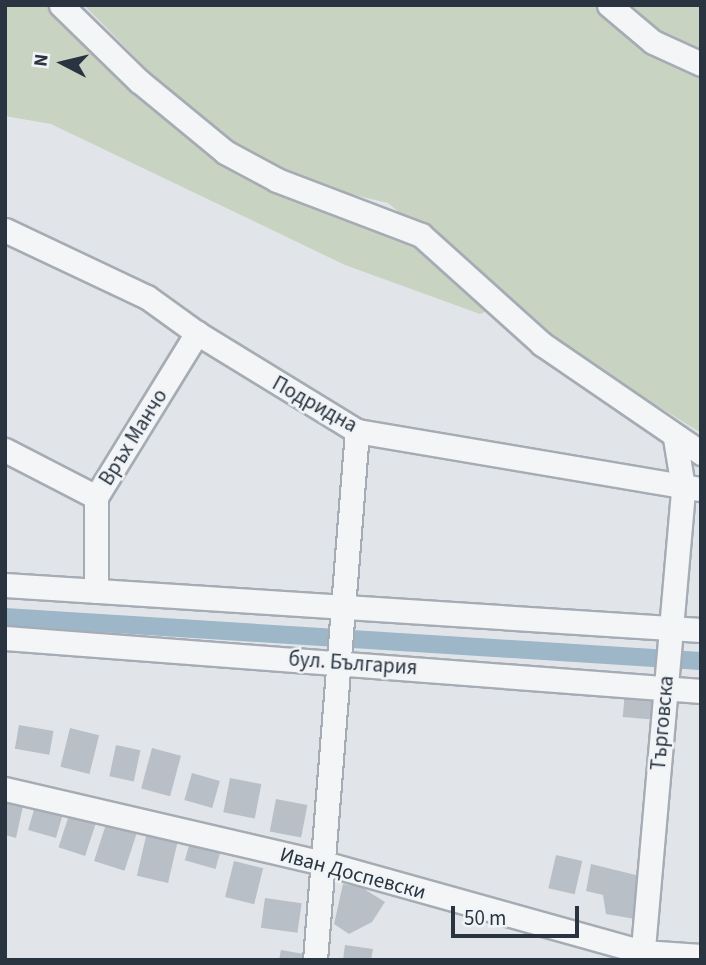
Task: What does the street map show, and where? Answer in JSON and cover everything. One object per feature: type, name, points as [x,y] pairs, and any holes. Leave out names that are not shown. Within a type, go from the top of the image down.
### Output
[{"type":"street","points":[[61,5],[139,81],[225,152],[276,180],[421,235],[542,344],[701,453]]},
{"type":"street","points":[[609,5],[653,42],[701,64]]},
{"type":"street","name":"Подридна","points":[[5,230],[147,297],[197,333],[358,431],[692,488]]},
{"type":"street","name":"Връх Манчо","points":[[96,591],[96,497],[197,333]]},
{"type":"street","points":[[315,960],[342,658],[358,431]]},
{"type":"street","name":"Търговска","points":[[643,956],[669,636],[692,488],[676,438]]},
{"type":"street","points":[[5,450],[96,497]]},
{"type":"street","points":[[5,585],[669,636],[701,630]]},
{"type":"street","name":"бул. България","points":[[5,639],[342,658],[666,682],[701,691]]},
{"type":"street","name":"Иван Доспевски","points":[[5,789],[324,863],[643,956],[701,956]]},
{"type":"green space","points":[[5,5],[42,5],[61,12],[218,158],[285,196],[416,236],[490,310],[480,314],[345,265],[51,124],[5,116]]},
{"type":"green space","points":[[84,5],[701,5],[701,433],[550,339],[388,203],[320,187],[224,138],[187,110]]},
{"type":"building","points":[[625,691],[658,694],[656,720],[623,717]]},
{"type":"building","points":[[19,725],[53,731],[49,755],[15,749]]},
{"type":"building","points":[[70,728],[99,735],[89,774],[60,767]]},
{"type":"building","points":[[116,745],[140,750],[134,781],[109,776]]},
{"type":"building","points":[[152,748],[181,756],[170,796],[141,789]]},
{"type":"building","points":[[192,773],[220,781],[212,808],[184,800]]},
{"type":"building","points":[[230,778],[261,784],[255,818],[223,812]]},
{"type":"building","points":[[276,799],[307,805],[301,837],[270,831]]},
{"type":"building","points":[[5,802],[23,806],[16,838],[5,835]]},
{"type":"building","points":[[35,806],[63,814],[56,838],[28,830]]},
{"type":"building","points":[[69,815],[96,824],[85,856],[58,847]]},
{"type":"building","points":[[107,821],[137,831],[124,871],[94,861]]},
{"type":"building","points":[[147,832],[178,839],[168,883],[137,876]]},
{"type":"building","points":[[190,842],[221,851],[216,869],[185,860]]},
{"type":"building","points":[[556,855],[582,861],[575,894],[548,888]]},
{"type":"building","points":[[234,861],[263,868],[254,904],[225,897]]},
{"type":"building","points":[[591,864],[640,876],[635,919],[606,914],[603,895],[586,891]]},
{"type":"building","points":[[343,884],[361,887],[385,902],[372,922],[349,934],[334,924]]},
{"type":"building","points":[[265,898],[302,903],[297,933],[261,928]]},
{"type":"building","points":[[345,945],[373,949],[371,960],[343,960]]},
{"type":"building","points":[[281,950],[304,954],[303,960],[279,960]]},
{"type":"waterway","points":[[5,617],[701,661]]}]
